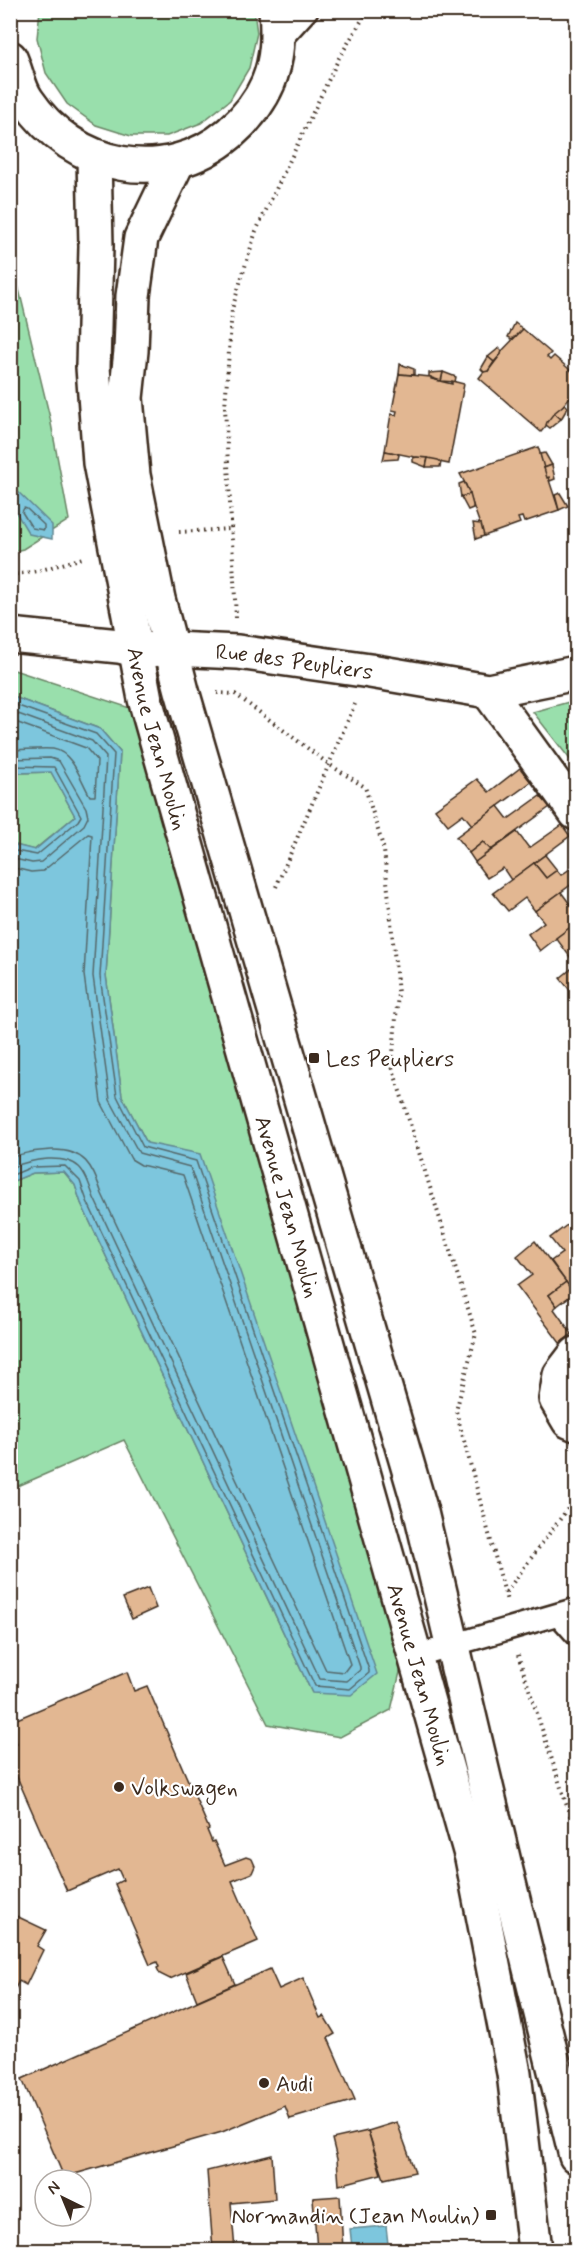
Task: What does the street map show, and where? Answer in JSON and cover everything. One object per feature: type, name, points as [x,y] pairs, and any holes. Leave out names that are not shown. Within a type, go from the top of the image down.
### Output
[{"type":"main road","points":[[10,58],[26,99],[55,134],[94,157],[122,164],[150,166],[178,161],[216,145],[247,118],[268,82],[277,26]]},
{"type":"main road","name":"Avenue Jean Moulin","points":[[94,157],[96,246],[93,367],[100,463],[145,699],[472,1858],[514,2073],[535,2250]]},
{"type":"main road","name":"Avenue Jean Moulin","points":[[178,161],[141,238],[133,296],[126,398],[133,476],[158,599],[182,691],[420,1508],[509,1887],[576,2156]]},
{"type":"main road","name":"Rue des Peupliers","points":[[10,635],[119,646],[136,650],[238,652],[370,670],[488,691],[576,674]]},
{"type":"main road","points":[[488,691],[576,813]]},
{"type":"main road","points":[[576,1354],[560,1375],[556,1399],[569,1420],[576,1424]]},
{"type":"lane","points":[[277,26],[308,10]]},
{"type":"lane","points":[[415,1656],[453,1647],[568,1612],[576,1634]]},
{"type":"path","points":[[235,694],[238,652],[225,407],[232,309],[256,231],[339,58],[368,10]]},
{"type":"path","points":[[176,532],[230,529]]},
{"type":"path","points":[[10,575],[48,568]]},
{"type":"path","points":[[254,937],[370,670]]},
{"type":"path","points":[[182,691],[235,694],[330,765],[365,787],[384,850],[398,993],[392,1065],[476,1334],[456,1411],[506,1593],[509,1629],[576,1834]]},
{"type":"path","points":[[506,1593],[572,1503],[576,1483]]},
{"type":"green space","points":[[40,10],[254,11],[257,33],[249,68],[230,100],[201,123],[167,136],[131,136],[96,125],[67,104],[46,73],[37,38]]},
{"type":"green space","points":[[10,252],[50,418],[69,520],[23,549],[11,552]]},
{"type":"green space","points":[[11,669],[133,709],[401,1668],[391,1710],[340,1737],[268,1724],[124,1440],[11,1489],[11,1182],[33,1173],[64,1172],[75,1185],[81,1203],[312,1693],[147,1143],[122,1096],[106,975],[120,752],[100,729],[11,696]]},
{"type":"green space","points":[[576,700],[576,767],[533,712]]},
{"type":"green space","points":[[10,772],[51,772],[75,816],[34,850],[11,844]]},
{"type":"water","points":[[11,485],[52,525],[52,539],[29,534],[11,504]]},
{"type":"water","points":[[11,696],[100,729],[120,752],[106,975],[122,1096],[147,1143],[200,1154],[377,1674],[351,1695],[312,1693],[81,1203],[75,1185],[64,1172],[33,1173],[11,1182],[11,844],[35,850],[75,816],[51,772],[11,772]]},
{"type":"water","points":[[386,2226],[388,2244],[352,2247],[350,2229]]},
{"type":"building","points":[[515,323],[523,329],[512,339],[508,337]]},
{"type":"building","points":[[523,329],[551,353],[547,357],[550,360],[554,356],[576,375],[576,390],[541,432],[479,378],[486,369],[488,371],[500,353]]},
{"type":"building","points":[[499,348],[502,351],[501,354],[494,362],[488,357]]},
{"type":"building","points":[[488,357],[494,362],[488,371],[484,372],[481,369]]},
{"type":"building","points":[[400,364],[414,369],[414,375],[399,374]]},
{"type":"building","points":[[443,372],[456,377],[455,382],[441,381]]},
{"type":"building","points":[[443,372],[441,381],[429,377],[429,373]]},
{"type":"building","points":[[399,374],[431,377],[431,379],[452,384],[452,381],[464,384],[449,464],[385,451],[391,414],[396,415],[397,411],[392,410]]},
{"type":"building","points":[[565,404],[568,407],[561,419],[554,413]]},
{"type":"building","points":[[554,413],[561,419],[550,428],[546,425]]},
{"type":"building","points":[[538,447],[559,510],[524,522],[522,517],[518,518],[520,523],[484,536],[460,474]]},
{"type":"building","points":[[385,451],[396,453],[399,455],[398,459],[383,460]]},
{"type":"building","points":[[545,453],[552,465],[544,468],[540,454]]},
{"type":"building","points":[[413,458],[428,458],[426,467],[413,462]]},
{"type":"building","points":[[428,458],[441,462],[440,467],[426,467]]},
{"type":"building","points":[[552,465],[555,479],[550,481],[544,468]]},
{"type":"building","points":[[464,482],[470,494],[461,497],[459,484]]},
{"type":"building","points":[[560,493],[568,506],[559,510],[555,495]]},
{"type":"building","points":[[470,494],[473,508],[468,510],[461,497]]},
{"type":"building","points":[[473,523],[481,524],[484,536],[476,539]]},
{"type":"building","points":[[520,768],[531,782],[472,825],[463,814],[448,825],[435,809],[477,779],[489,792]]},
{"type":"building","points":[[540,796],[550,807],[491,850],[483,842],[469,853],[456,837],[498,806],[508,819]]},
{"type":"building","points":[[562,825],[570,836],[511,880],[503,868],[487,878],[475,862],[517,832],[529,848]]},
{"type":"building","points":[[483,842],[491,850],[475,862],[469,853]]},
{"type":"building","points":[[545,855],[557,870],[546,878],[534,863]]},
{"type":"building","points":[[534,863],[546,878],[557,870],[561,875],[576,865],[576,881],[535,911],[525,898],[508,911],[493,893]]},
{"type":"building","points":[[561,892],[573,908],[576,905],[576,923],[540,951],[528,934],[544,922],[535,911]]},
{"type":"building","points":[[576,923],[576,965],[556,938]]},
{"type":"building","points":[[576,965],[576,992],[573,994],[560,978]]},
{"type":"building","points":[[567,1225],[576,1238],[576,1296],[551,1261],[562,1253],[550,1238]]},
{"type":"building","points":[[535,1241],[566,1282],[549,1295],[557,1306],[554,1309],[572,1334],[560,1343],[517,1286],[532,1275],[517,1256]]},
{"type":"building","points":[[566,1282],[574,1293],[557,1306],[549,1295]]},
{"type":"building","points":[[148,1588],[156,1608],[132,1619],[123,1598]]},
{"type":"building","points":[[127,1672],[134,1691],[147,1686],[209,1829],[207,1830],[212,1842],[214,1841],[225,1865],[246,1857],[252,1859],[255,1866],[252,1873],[232,1881],[258,1941],[170,1979],[160,1974],[157,1962],[150,1965],[115,1884],[123,1880],[118,1869],[67,1891],[10,1761],[10,1746],[17,1743],[10,1729],[10,1722]]},
{"type":"building","points":[[10,1913],[46,1930],[37,1946],[43,1950],[26,1985],[19,1981],[10,1998]]},
{"type":"building","points":[[223,1957],[235,1984],[197,2001],[186,1973]]},
{"type":"building","points":[[270,1969],[279,1989],[303,1978],[320,2018],[324,2016],[335,2034],[328,2038],[355,2100],[290,2119],[285,2106],[222,2132],[93,2169],[60,2168],[22,2079]]},
{"type":"building","points":[[397,2122],[415,2172],[384,2179],[368,2131]]},
{"type":"building","points":[[368,2131],[381,2174],[339,2185],[337,2159],[332,2139]]},
{"type":"building","points":[[272,2155],[275,2199],[231,2203],[235,2250],[213,2250],[207,2171]]},
{"type":"building","points":[[340,2196],[343,2250],[317,2250],[313,2198]]},
{"type":"place","name":"Les Peupliers","points":[[314,1058]]},
{"type":"place","name":"Volkswagen","points":[[119,1787]]},
{"type":"place","name":"Audi","points":[[264,2083]]},
{"type":"place","name":"Normandin (Jean Moulin)","points":[[491,2215]]}]
